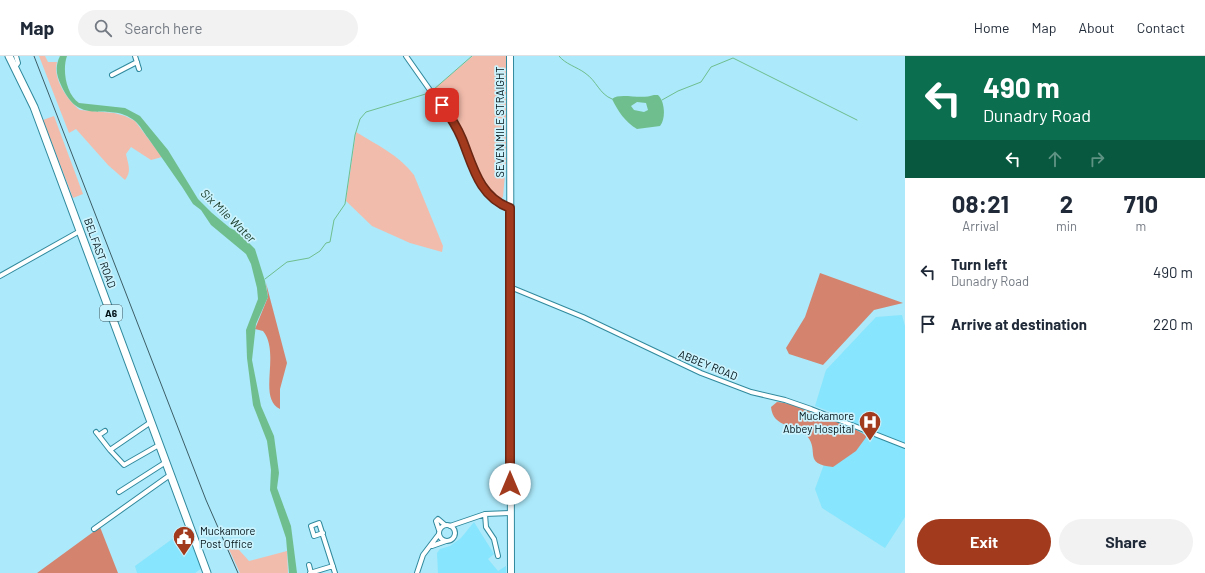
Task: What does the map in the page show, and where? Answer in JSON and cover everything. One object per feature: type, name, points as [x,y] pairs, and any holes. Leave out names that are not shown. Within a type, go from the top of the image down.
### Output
[{"type":"main road","name":"BELFAST ROAD","points":[[9,56],[34,107],[207,573]]},
{"type":"main road","name":"SEVEN MILE STRAIGHT","points":[[510,56],[511,573]]},
{"type":"street","points":[[15,66],[18,63],[16,56]]},
{"type":"street","points":[[135,56],[139,69]]},
{"type":"street","points":[[406,56],[458,130],[485,191],[494,201],[510,208]]},
{"type":"street","points":[[112,75],[137,62]]},
{"type":"street","points":[[0,276],[80,231]]},
{"type":"street","name":"ABBEY ROAD","points":[[510,288],[583,317],[701,373],[751,392],[785,400],[811,409],[905,446]]},
{"type":"street","points":[[110,450],[151,422]]},
{"type":"street","points":[[104,431],[98,433],[110,450],[124,465],[159,445]]},
{"type":"street","points":[[119,492],[166,462]]},
{"type":"street","points":[[94,529],[170,475]]},
{"type":"street","points":[[417,573],[421,558],[439,532],[448,525],[463,522],[485,514],[510,512]]},
{"type":"street","points":[[485,514],[486,526],[494,539],[498,556]]},
{"type":"street","points":[[446,541],[441,539],[436,521],[438,519],[454,529],[455,534]]},
{"type":"street","points":[[428,548],[436,543],[450,540],[463,522]]},
{"type":"street","points":[[322,533],[335,573]]},
{"type":"street","points":[[308,565],[310,573],[333,566]]},
{"type":"shaded area","points":[[39,56],[45,56],[48,62],[57,62],[56,68],[59,82],[66,95],[75,106],[80,110],[114,113],[135,121],[162,157],[151,160],[131,147],[126,154],[129,170],[125,180],[108,165],[76,129],[69,133]]},
{"type":"shaded area","points":[[60,56],[67,56],[65,68],[66,81],[71,94],[79,103],[125,108],[140,116],[168,150],[198,199],[230,228],[238,232],[255,249],[265,281],[268,297],[256,324],[252,360],[261,406],[274,436],[279,473],[277,488],[291,526],[297,573],[289,573],[286,538],[270,490],[271,470],[267,441],[253,405],[247,358],[246,330],[258,299],[251,264],[246,254],[211,225],[201,210],[193,204],[177,179],[135,121],[125,115],[114,112],[95,112],[77,107],[69,99],[57,74],[57,63]]},
{"type":"shaded area","points":[[473,56],[506,56],[506,163],[503,197],[500,199],[492,195],[480,180],[461,131],[434,89]]},
{"type":"shaded area","points":[[658,95],[662,101],[664,115],[660,126],[637,129],[622,116],[612,99],[620,96]],"holes":[[[637,102],[646,103],[648,110],[644,112],[634,110],[631,106]]]},
{"type":"shaded area","points":[[54,116],[83,194],[73,198],[43,120]]},
{"type":"shaded area","points":[[356,132],[395,156],[414,175],[443,246],[442,252],[410,243],[372,226],[346,201]]},
{"type":"shaded area","points":[[820,273],[903,303],[874,310],[823,365],[789,354],[786,348],[805,317]]},
{"type":"shaded area","points":[[266,283],[287,363],[280,389],[280,409],[273,403],[270,395],[270,351],[268,340],[263,331],[255,329],[268,297]]},
{"type":"shaded area","name":"Muckamore Abbey Hospital","points":[[902,315],[905,326],[905,517],[885,548],[822,508],[815,489],[823,467],[847,418],[815,406],[826,370],[876,317]]},
{"type":"shaded area","points":[[777,402],[810,410],[847,425],[867,436],[856,451],[833,467],[818,463],[813,456],[811,442],[807,436],[797,429],[776,419],[771,407]]},
{"type":"shaded area","points":[[474,522],[494,554],[488,559],[498,571],[506,566],[506,573],[438,573],[437,553],[440,549],[450,546],[461,538]]},
{"type":"shaded area","points":[[100,527],[118,573],[37,573]]},
{"type":"shaded area","points":[[186,529],[202,568],[195,573],[137,573],[135,566]]},
{"type":"shaded area","points":[[231,541],[249,561],[287,551],[288,573],[240,573],[226,543]]},
{"type":"waterway","points":[[433,90],[472,56]]},
{"type":"waterway","points":[[559,56],[564,61],[589,76],[601,91],[612,99]]},
{"type":"waterway","points":[[662,100],[678,91],[701,82],[711,67],[733,58],[857,120]]},
{"type":"waterway","points":[[265,279],[287,262],[309,258],[320,251],[326,243],[330,242],[334,220],[345,204],[355,135],[360,119],[366,112],[429,93]]},
{"type":"railway","points":[[34,56],[206,500],[238,573]]},
{"type":"place","name":"Muckamore Abbey Hospital","points":[[870,442]]},
{"type":"place","name":"Muckamore Post Office","points":[[184,556]]},
{"type":"route","points":[[442,105],[458,130],[485,191],[494,201],[510,208],[510,484]]},
{"type":"water label","name":"Six Mile Water","points":[[228,216]]}]
